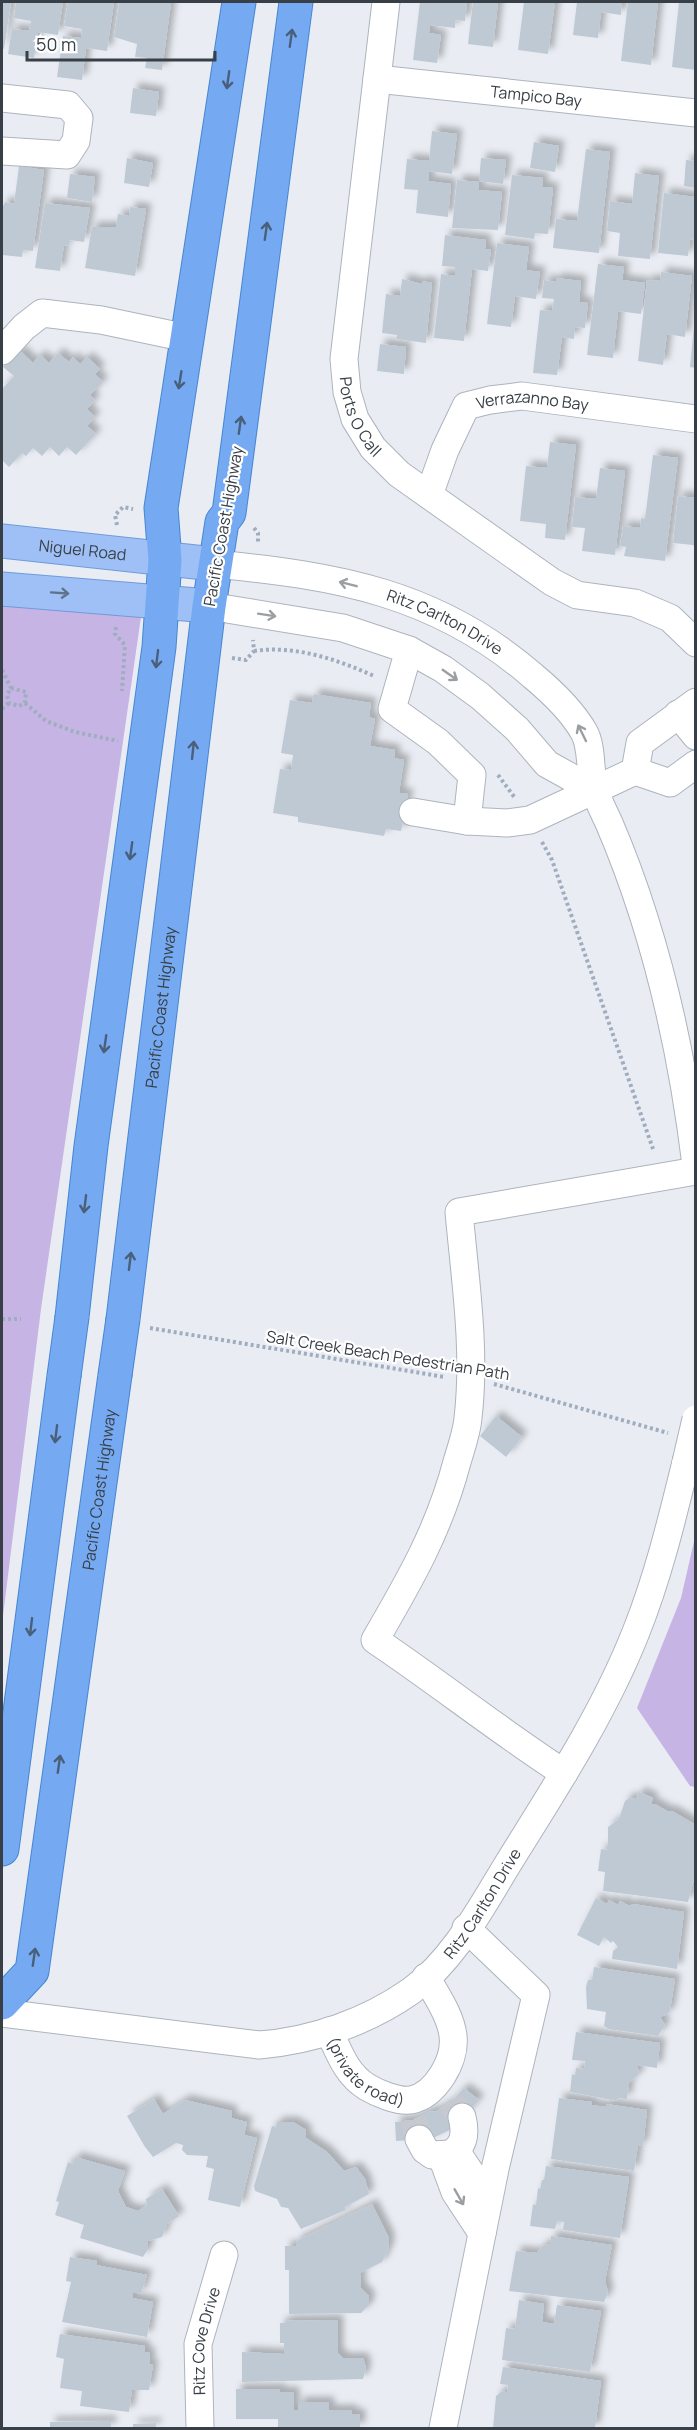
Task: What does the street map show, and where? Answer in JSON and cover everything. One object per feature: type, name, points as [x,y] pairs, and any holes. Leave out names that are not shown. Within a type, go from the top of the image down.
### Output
[{"type":"highway","points":[[2,1849],[72,1317],[91,1146],[159,647],[165,560],[161,508],[239,2]]},
{"type":"highway","name":"Pacific Coast Highway","points":[[2,2003],[32,1971],[115,1375],[133,1323],[214,564],[222,522],[229,513],[296,2]]},
{"type":"main road","name":"Niguel Road","points":[[2,540],[214,564]]},
{"type":"main road","points":[[2,589],[209,606]]},
{"type":"street","name":"Ports O Call","points":[[386,2],[344,359],[347,392],[355,419],[373,448],[399,474],[552,582],[577,595],[634,603],[670,618],[696,643]]},
{"type":"street","name":"Tampico Bay","points":[[377,79],[696,113]]},
{"type":"street","points":[[2,98],[68,105],[79,118],[76,141],[67,155],[2,150]]},
{"type":"street","points":[[2,351],[24,327],[42,314],[101,320],[187,338]]},
{"type":"street","name":"Verrazanno Bay","points":[[429,495],[445,450],[466,406],[490,399],[522,396],[696,419]]},
{"type":"street","name":"Ritz Carlton Drive","points":[[214,564],[332,580],[405,598],[438,612],[512,657],[552,692],[585,734],[594,790],[622,852],[661,980],[686,1044],[696,1165]]},
{"type":"street","points":[[209,606],[343,628],[409,650],[443,669],[480,696],[517,729],[547,764],[594,790]]},
{"type":"street","points":[[409,650],[392,709],[438,742],[472,775],[466,821]]},
{"type":"street","points":[[635,771],[640,743],[687,708],[696,736]]},
{"type":"street","points":[[414,812],[466,821],[507,823],[530,820],[635,771],[670,783],[696,764]]},
{"type":"street","points":[[564,1773],[501,1732],[438,1682],[375,1640],[417,1568],[447,1502],[468,1420],[471,1381],[459,1212],[696,1171]]},
{"type":"street","name":"Ritz Carlton Drive","points":[[2,2013],[243,2044],[275,2044],[328,2031],[386,2007],[426,1977],[441,1963],[466,1928],[564,1773],[602,1704],[636,1632],[666,1546],[686,1462],[685,1426]]},
{"type":"street","points":[[443,2428],[489,2199],[536,1995],[466,1928]]},
{"type":"street","name":"(private road)","points":[[328,2031],[348,2071],[366,2086],[386,2096],[414,2120],[449,2102],[453,2036],[448,2020],[426,1977]]},
{"type":"street","points":[[449,2102],[466,2132],[449,2154],[455,2192],[482,2233]]},
{"type":"street","points":[[414,2120],[424,2150],[432,2155],[449,2154]]},
{"type":"street","points":[[449,2154],[489,2199]]},
{"type":"street","name":"Ritz Cove Drive","points":[[200,2428],[198,2344],[224,2255]]},
{"type":"path","points":[[121,699],[125,645]]},
{"type":"path","points":[[2,670],[11,688],[26,692],[25,703]]},
{"type":"path","points":[[9,703],[7,695],[11,688]]},
{"type":"path","points":[[9,703],[19,706],[25,703]]},
{"type":"path","points":[[2,709],[9,703]]},
{"type":"path","points":[[25,703],[46,721],[75,732],[118,741],[119,731]]},
{"type":"path","points":[[2,1319],[21,1319]]},
{"type":"path","name":"Salt Creek Beach Pedestrian Path","points":[[133,1323],[505,1385],[653,1431],[685,1426]]},
{"type":"shaded area","points":[[2,603],[141,617],[41,1309],[2,1624]]},
{"type":"shaded area","points":[[695,1537],[695,1787],[690,1786],[637,1708],[681,1598]]},
{"type":"building","points":[[2,2],[11,2],[4,49],[2,48]]},
{"type":"building","points":[[16,2],[63,2],[58,35],[38,32],[34,58],[8,54],[12,29],[29,31],[31,21],[14,18]]},
{"type":"building","points":[[68,2],[114,2],[107,51],[86,48],[82,80],[57,77],[63,36],[81,38],[82,29],[64,26]]},
{"type":"building","points":[[119,2],[171,3],[162,70],[145,68],[147,58],[135,57],[137,44],[114,37]]},
{"type":"building","points":[[420,2],[467,2],[465,21],[455,20],[455,28],[430,25],[429,33],[441,35],[437,63],[413,60]]},
{"type":"building","points":[[473,2],[498,2],[493,47],[468,44]]},
{"type":"building","points":[[524,2],[555,2],[548,54],[518,50]]},
{"type":"building","points":[[577,2],[622,2],[621,15],[601,12],[598,38],[573,35]]},
{"type":"building","points":[[628,2],[658,2],[651,65],[621,61]]},
{"type":"building","points":[[679,2],[696,2],[696,70],[672,67]]},
{"type":"building","points":[[133,88],[159,92],[156,116],[130,113]]},
{"type":"building","points":[[432,131],[457,134],[452,174],[429,171],[428,181],[451,184],[448,217],[416,213],[418,190],[404,189],[407,159],[429,161]]},
{"type":"building","points":[[534,142],[559,146],[555,172],[530,168]]},
{"type":"building","points":[[586,149],[610,152],[599,253],[553,248],[556,219],[577,221]]},
{"type":"building","points":[[127,158],[153,163],[149,187],[124,183]]},
{"type":"building","points":[[481,158],[506,160],[503,184],[479,181]]},
{"type":"building","points":[[686,160],[696,161],[696,188],[684,186]]},
{"type":"building","points":[[19,166],[44,170],[33,251],[23,250],[22,257],[2,255],[2,208],[5,202],[14,204]]},
{"type":"building","points":[[635,173],[659,176],[650,259],[618,256],[620,233],[607,231],[610,201],[632,204]]},
{"type":"building","points":[[70,174],[95,177],[92,202],[67,198]]},
{"type":"building","points":[[512,175],[543,178],[542,187],[553,188],[548,234],[535,233],[534,239],[505,235]]},
{"type":"building","points":[[457,180],[479,182],[478,190],[502,192],[498,230],[452,228]]},
{"type":"building","points":[[664,193],[695,197],[696,240],[690,239],[688,256],[658,253]]},
{"type":"building","points":[[45,203],[90,208],[84,242],[70,240],[69,246],[64,245],[60,271],[35,268]]},
{"type":"building","points":[[130,207],[146,209],[135,276],[85,268],[92,227],[116,227],[118,214],[129,216]]},
{"type":"building","points":[[445,235],[486,240],[485,249],[491,250],[488,271],[472,269],[464,341],[434,338],[441,274],[455,276],[455,267],[442,266]]},
{"type":"building","points":[[497,243],[529,247],[526,270],[540,272],[536,299],[515,296],[511,327],[487,324]]},
{"type":"building","points":[[598,264],[624,267],[622,280],[645,283],[641,314],[618,311],[613,358],[587,355]]},
{"type":"building","points":[[661,272],[692,276],[685,337],[667,334],[663,365],[638,361],[647,280],[660,281]]},
{"type":"building","points":[[556,278],[581,281],[579,302],[588,303],[585,328],[575,327],[574,339],[562,337],[557,375],[533,373],[540,310],[552,311],[554,299],[542,298],[544,280],[556,282]]},
{"type":"building","points":[[402,279],[422,284],[422,281],[432,283],[426,343],[396,339],[397,335],[382,333],[386,294],[400,296]]},
{"type":"building","points":[[694,325],[696,325],[696,368],[690,367]]},
{"type":"building","points":[[380,344],[406,347],[404,374],[377,371]]},
{"type":"building","points":[[19,350],[33,363],[40,355],[49,363],[58,353],[69,362],[73,357],[80,364],[87,357],[100,369],[95,374],[103,382],[90,395],[95,400],[87,409],[95,417],[87,426],[96,434],[76,455],[67,447],[59,456],[50,447],[42,456],[33,448],[26,456],[22,453],[9,467],[2,460],[2,389],[14,376],[3,367]]},
{"type":"building","points":[[550,442],[576,445],[565,540],[545,538],[546,524],[520,521],[526,466],[547,468]]},
{"type":"building","points":[[653,455],[678,458],[665,561],[624,556],[626,547],[620,546],[623,526],[640,528],[641,518],[645,519]]},
{"type":"building","points":[[600,468],[625,471],[615,555],[582,551],[585,528],[572,527],[575,497],[596,499]]},
{"type":"building","points":[[678,496],[696,498],[696,548],[693,545],[673,543]]},
{"type":"building","points":[[314,694],[371,703],[369,717],[375,719],[370,746],[395,750],[394,758],[404,760],[399,793],[408,794],[401,831],[386,829],[384,836],[298,822],[298,817],[273,813],[280,769],[291,770],[293,755],[281,753],[290,700],[312,703]]},
{"type":"building","points":[[496,1416],[522,1437],[506,1457],[480,1436]]},
{"type":"building","points":[[639,1792],[653,1798],[651,1804],[672,1811],[696,1825],[696,1871],[688,1902],[603,1891],[605,1872],[598,1871],[601,1849],[608,1850],[608,1827],[619,1819],[625,1801],[629,1798],[636,1799]]},
{"type":"building","points":[[596,1898],[607,1904],[609,1900],[618,1905],[620,1901],[630,1906],[633,1904],[684,1912],[677,1969],[612,1959],[613,1951],[618,1947],[613,1941],[611,1943],[604,1937],[599,1946],[577,1935]]},
{"type":"building","points":[[594,1967],[675,1979],[670,2010],[668,2014],[660,2017],[665,2025],[658,2036],[608,2029],[604,2026],[606,2012],[587,2009],[586,1987],[588,1980],[592,1980]]},
{"type":"building","points":[[576,2032],[660,2043],[657,2068],[637,2065],[639,2074],[629,2083],[627,2099],[618,2098],[617,2101],[570,2092],[572,2074],[575,2075],[576,2068],[584,2069],[585,2061],[572,2060]]},
{"type":"building","points":[[464,2088],[479,2100],[454,2128],[431,2139],[396,2141],[395,2122],[413,2120],[431,2111],[435,2112],[451,2102]]},
{"type":"building","points":[[559,2098],[592,2102],[591,2105],[606,2107],[606,2104],[647,2110],[643,2146],[638,2145],[634,2171],[551,2159]]},
{"type":"building","points":[[154,2099],[163,2114],[185,2100],[232,2111],[231,2118],[247,2122],[244,2135],[257,2138],[240,2207],[208,2200],[214,2169],[206,2167],[208,2156],[187,2155],[182,2150],[183,2145],[176,2143],[153,2157],[145,2147],[127,2116]]},
{"type":"building","points":[[277,2122],[293,2122],[306,2130],[306,2138],[327,2152],[344,2171],[356,2167],[365,2179],[369,2194],[345,2207],[346,2210],[301,2229],[288,2208],[281,2207],[277,2199],[255,2191],[254,2186],[272,2126],[276,2127]]},
{"type":"building","points":[[75,2157],[125,2171],[118,2191],[126,2207],[138,2211],[147,2205],[146,2199],[162,2189],[179,2216],[167,2224],[162,2237],[148,2241],[148,2249],[143,2257],[80,2238],[84,2225],[55,2215],[59,2202],[56,2201],[68,2162],[73,2164]]},
{"type":"building","points":[[546,2166],[629,2177],[620,2238],[563,2230],[564,2222],[557,2221],[555,2229],[530,2226],[533,2204],[536,2205],[538,2188],[540,2189],[542,2180],[544,2180]]},
{"type":"building","points":[[372,2204],[389,2238],[389,2247],[382,2262],[360,2273],[361,2288],[369,2296],[369,2305],[361,2313],[289,2314],[289,2270],[285,2270],[285,2246],[296,2246],[296,2241]]},
{"type":"building","points":[[551,2236],[612,2245],[605,2281],[608,2292],[604,2302],[509,2291],[516,2251],[537,2253],[542,2246],[550,2244]]},
{"type":"building","points":[[70,2257],[97,2261],[96,2265],[147,2275],[141,2294],[133,2292],[132,2298],[153,2302],[147,2337],[62,2322],[71,2282],[66,2281]]},
{"type":"building","points":[[519,2300],[544,2304],[542,2322],[554,2324],[557,2305],[601,2311],[590,2372],[502,2360],[506,2328],[515,2329]]},
{"type":"building","points":[[338,2320],[338,2353],[343,2358],[363,2358],[366,2368],[363,2379],[242,2382],[242,2352],[284,2354],[284,2343],[280,2343],[280,2323]]},
{"type":"building","points":[[60,2334],[145,2346],[144,2352],[150,2353],[149,2364],[153,2365],[149,2390],[132,2390],[129,2412],[80,2406],[82,2391],[60,2388],[64,2359],[56,2357]]},
{"type":"building","points":[[503,2367],[601,2381],[595,2428],[493,2428],[496,2396],[502,2391],[507,2393],[508,2385],[500,2384]]},
{"type":"building","points":[[236,2389],[280,2389],[280,2392],[294,2392],[294,2410],[298,2410],[298,2402],[329,2402],[329,2410],[352,2410],[352,2414],[360,2414],[360,2428],[278,2428],[278,2419],[236,2419]]},
{"type":"building","points":[[111,2421],[111,2428],[50,2428],[50,2422]]},
{"type":"building","points":[[156,2423],[156,2428],[133,2428],[133,2424]]},
{"type":"tunnel","points":[[451,2102],[462,2117]]},
{"type":"tunnel","points":[[413,2120],[419,2139]]}]
